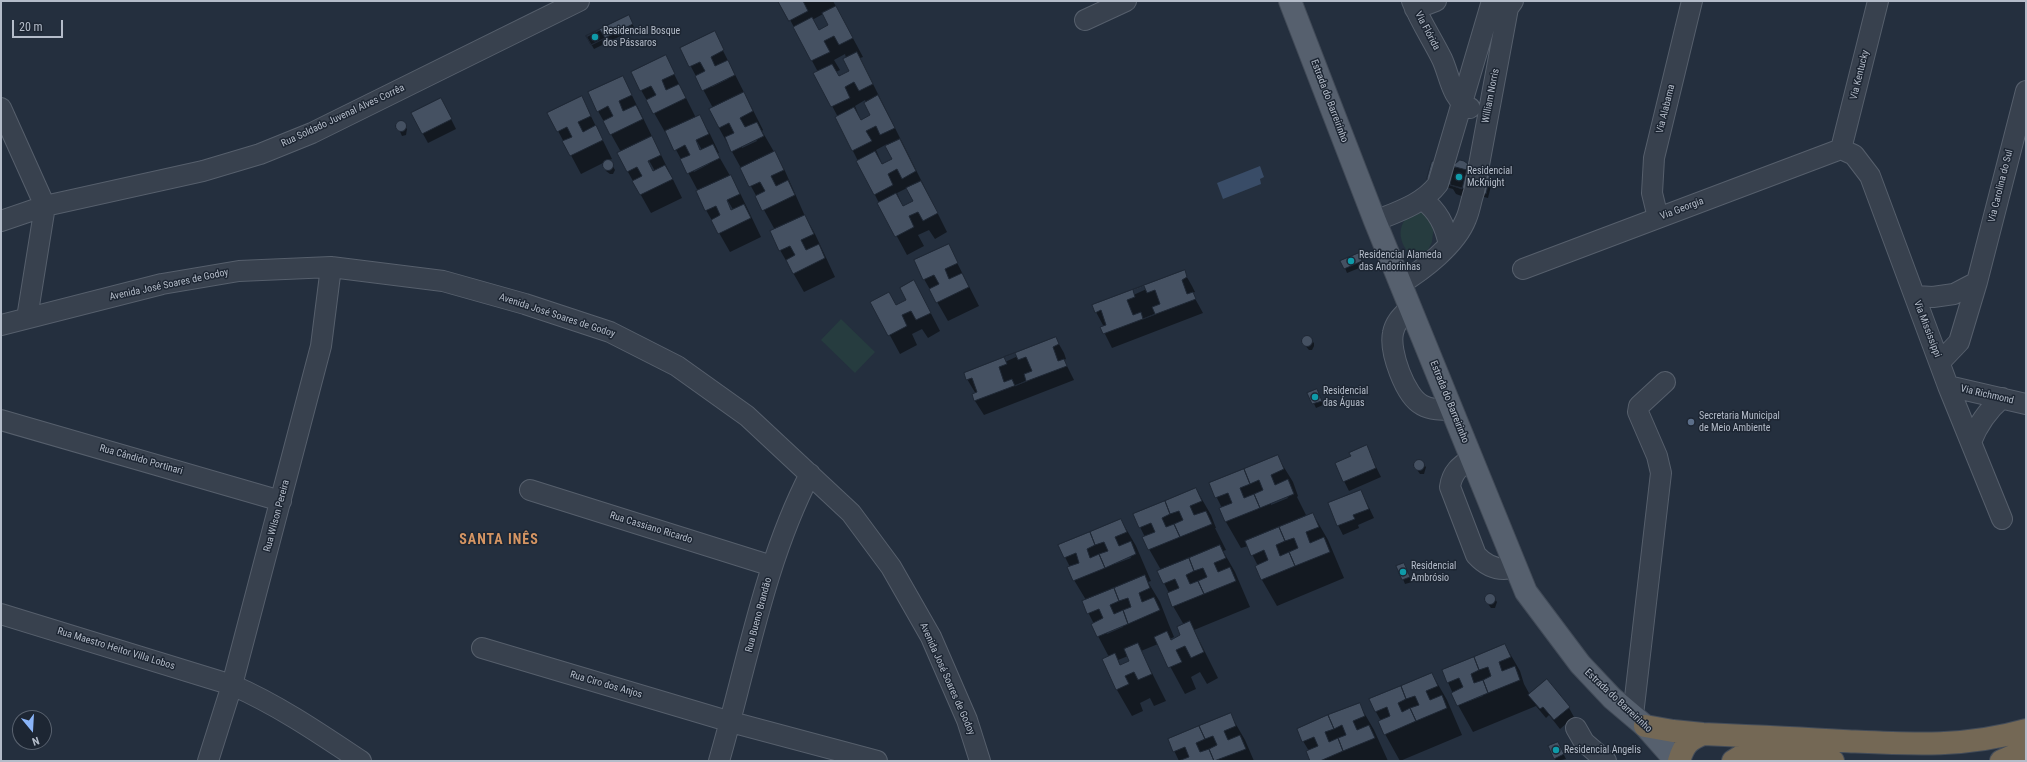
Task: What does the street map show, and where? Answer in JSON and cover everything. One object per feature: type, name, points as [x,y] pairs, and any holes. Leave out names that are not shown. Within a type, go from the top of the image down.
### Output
[{"type":"highway","points":[[1639,720],[1673,731],[1703,734],[1924,745],[1966,742],[2001,737],[2026,730]]},
{"type":"highway","points":[[1679,761],[1683,747],[1690,740],[1703,734]]},
{"type":"highway","points":[[1733,761],[1746,753],[1764,749],[1817,752],[1833,761]]},
{"type":"highway","points":[[2001,761],[2026,750]]},
{"type":"main road","name":"Estrada do Barreirinho","points":[[1290,1],[1400,284],[1526,592],[1580,664],[1612,698],[1639,720],[1676,761]]},
{"type":"street","name":"Rua Soldado Juvenal Alves Corrêa","points":[[1,221],[45,206],[203,170],[260,154],[312,133],[578,1]]},
{"type":"street","points":[[1085,20],[1126,1]]},
{"type":"street","points":[[1413,5],[1436,1]]},
{"type":"street","points":[[1375,221],[1405,209],[1430,194],[1438,184],[1463,105],[1492,1]]},
{"type":"street","name":"William Norris","points":[[1400,284],[1415,275],[1448,245],[1466,220],[1474,192],[1508,8],[1513,1]]},
{"type":"street","name":"Via Alabama","points":[[1658,218],[1652,193],[1654,158],[1692,1]]},
{"type":"street","name":"Via Kentucky","points":[[1841,149],[1878,1]]},
{"type":"street","name":"Via Flórida","points":[[1413,5],[1443,60],[1450,84],[1463,105]]},
{"type":"street","points":[[1443,60],[1472,73],[1495,79]]},
{"type":"street","name":"Via Carolina do Sul","points":[[1940,362],[1959,342],[1977,282],[2026,91]]},
{"type":"street","points":[[1463,105],[1487,117]]},
{"type":"street","points":[[1,108],[45,206],[27,318]]},
{"type":"street","name":"Via Georgia","points":[[1523,269],[1841,149]]},
{"type":"street","name":"Via Mississippi","points":[[1841,149],[1854,155],[1870,176],[1948,386],[2002,519]]},
{"type":"street","points":[[1422,199],[1432,206],[1442,221],[1448,245]]},
{"type":"street","name":"Avenida José Soares de Godoy","points":[[1,325],[162,284],[239,271],[331,268],[443,281],[525,304],[610,332],[677,366],[747,416],[851,513],[891,567],[931,637],[967,720],[980,761]]},
{"type":"street","name":"Rua Wilson Pereira","points":[[208,761],[232,684],[321,346],[331,268]]},
{"type":"street","points":[[1915,296],[1933,297],[1954,294],[1977,282]]},
{"type":"street","points":[[1410,308],[1399,319],[1393,332],[1392,341],[1392,349],[1403,378],[1418,403],[1430,409],[1452,410]]},
{"type":"street","points":[[1639,720],[1662,473],[1657,456],[1638,412],[1639,406],[1665,382]]},
{"type":"street","name":"Via Richmond","points":[[1948,386],[2026,404]]},
{"type":"street","points":[[1971,442],[1978,424],[1989,410],[2002,398]]},
{"type":"street","name":"Rua Cândido Portinari","points":[[1,420],[281,501]]},
{"type":"street","points":[[1472,458],[1456,470],[1450,486],[1476,555],[1482,561],[1495,568],[1509,569],[1516,567]]},
{"type":"street","name":"Rua Bueno Brandão","points":[[719,761],[731,722],[772,566],[795,503],[810,474]]},
{"type":"street","name":"Rua Cassiano Ricardo","points":[[530,490],[772,566]]},
{"type":"street","name":"Rua Maestro Heitor Villa Lobos","points":[[1,614],[232,684],[295,716],[360,761]]},
{"type":"street","name":"Rua Ciro dos Anjos","points":[[482,648],[731,722],[876,761]]},
{"type":"street","points":[[1576,728],[1584,742],[1601,756]]},
{"type":"green space","points":[[1423,211],[1434,225],[1432,242],[1428,250],[1412,256],[1402,243],[1401,229],[1403,222],[1408,217],[1414,213]]},
{"type":"green space","points":[[841,319],[875,352],[855,373],[821,340]]},
{"type":"water","points":[[1260,166],[1264,177],[1260,179],[1261,184],[1223,199],[1217,183]]},
{"type":"building","points":[[778,1],[803,1],[808,11],[789,21]]},
{"type":"building","points":[[836,6],[853,38],[839,45],[834,36],[824,41],[830,52],[811,61],[793,27],[812,17],[819,30],[828,25],[822,13]]},
{"type":"building","points":[[629,15],[633,24],[591,45],[586,36]]},
{"type":"building","name":"Residencial Bosque dos Pássaros","points":[[600,30],[605,38],[591,45],[586,36]]},
{"type":"building","points":[[715,31],[724,50],[711,57],[715,66],[728,60],[735,75],[702,91],[695,76],[705,71],[700,62],[689,67],[680,48]]},
{"type":"building","points":[[857,52],[873,84],[859,91],[854,82],[845,87],[850,98],[831,107],[813,73],[832,64],[839,76],[849,71],[843,59]]},
{"type":"building","points":[[666,55],[675,74],[662,80],[666,90],[679,84],[686,98],[653,114],[646,100],[656,95],[651,86],[640,91],[631,72]]},
{"type":"building","points":[[623,76],[632,95],[619,101],[623,111],[636,105],[643,119],[610,135],[603,121],[613,116],[608,106],[597,112],[588,92]]},
{"type":"building","points":[[744,92],[753,111],[740,118],[745,127],[757,122],[764,136],[731,152],[725,137],[734,133],[729,123],[719,128],[709,109]]},
{"type":"building","points":[[878,95],[895,128],[880,135],[876,126],[866,131],[872,141],[852,151],[835,117],[854,107],[861,120],[870,115],[864,103]]},
{"type":"building","points":[[582,96],[591,116],[578,122],[583,132],[596,125],[603,140],[570,156],[562,141],[572,137],[567,127],[557,132],[547,113]]},
{"type":"building","points":[[441,98],[452,119],[422,134],[411,113]]},
{"type":"building","points":[[700,115],[709,134],[696,140],[700,150],[713,144],[720,158],[687,174],[680,159],[690,155],[685,145],[674,151],[665,131]]},
{"type":"building","points":[[401,120],[405,122],[407,126],[405,130],[401,132],[397,130],[395,126],[397,122]]},
{"type":"building","points":[[652,136],[661,155],[648,161],[653,171],[665,165],[673,179],[640,195],[632,181],[642,176],[637,167],[627,172],[617,153]]},
{"type":"building","points":[[900,139],[916,171],[902,179],[897,169],[888,174],[893,185],[874,195],[856,161],[875,151],[882,164],[892,159],[885,146]]},
{"type":"building","points":[[775,151],[784,170],[771,176],[776,186],[788,180],[795,195],[762,211],[755,196],[765,191],[760,182],[749,187],[740,168]]},
{"type":"building","points":[[608,159],[612,161],[614,165],[612,169],[608,171],[604,169],[602,165],[604,161]]},
{"type":"building","name":"Residencial McKnight","points":[[1460,160],[1468,164],[1462,189],[1450,185],[1454,165]]},
{"type":"building","points":[[1432,161],[1490,176],[1486,194],[1427,179]]},
{"type":"building","points":[[731,175],[740,194],[727,200],[731,210],[744,204],[751,218],[718,234],[711,220],[720,215],[716,206],[705,211],[696,191]]},
{"type":"building","points":[[921,181],[938,213],[923,221],[918,212],[909,216],[914,227],[895,237],[877,203],[896,193],[903,206],[913,201],[906,188]]},
{"type":"building","points":[[805,215],[814,234],[801,240],[806,250],[819,244],[825,258],[793,274],[786,260],[795,255],[790,246],[779,251],[770,231]]},
{"type":"building","points":[[949,244],[958,263],[945,269],[949,279],[962,273],[969,287],[936,303],[929,289],[939,284],[934,275],[923,280],[914,260]]},
{"type":"building","name":"Residencial Alameda das Andorinhas","points":[[1359,253],[1362,261],[1344,269],[1340,261]]},
{"type":"building","points":[[1185,270],[1187,277],[1182,280],[1187,294],[1193,292],[1196,299],[1103,334],[1100,327],[1106,325],[1101,310],[1095,313],[1092,305]]},
{"type":"building","points":[[914,280],[931,313],[916,320],[911,311],[902,315],[907,326],[888,336],[870,302],[889,292],[896,305],[906,300],[900,288]]},
{"type":"building","points":[[1144,286],[1147,293],[1155,290],[1160,304],[1152,307],[1155,314],[1143,319],[1141,312],[1133,315],[1127,300],[1135,297],[1133,290]]},
{"type":"building","points":[[1307,335],[1311,337],[1313,341],[1311,345],[1307,347],[1303,345],[1301,341],[1303,337]]},
{"type":"building","points":[[1056,337],[1059,344],[1053,347],[1058,361],[1064,359],[1067,366],[974,401],[972,394],[977,392],[972,378],[966,380],[964,373]]},
{"type":"building","points":[[1015,353],[1018,360],[1026,357],[1032,371],[1024,374],[1026,381],[1015,386],[1012,379],[1004,382],[999,367],[1007,364],[1004,357]]},
{"type":"building","name":"Residencial das Águas","points":[[1317,389],[1322,401],[1312,404],[1307,393]]},
{"type":"building","points":[[1367,445],[1376,468],[1343,482],[1335,463],[1351,456],[1349,453]]},
{"type":"building","points":[[1278,455],[1284,469],[1271,475],[1275,485],[1288,479],[1294,494],[1260,508],[1254,494],[1263,490],[1259,480],[1250,484],[1244,469]]},
{"type":"building","points":[[1419,459],[1423,461],[1425,465],[1423,469],[1419,471],[1415,469],[1413,465],[1415,461]]},
{"type":"building","points":[[1244,469],[1250,484],[1240,488],[1244,498],[1254,494],[1260,508],[1225,522],[1219,508],[1232,503],[1228,493],[1215,498],[1209,483]]},
{"type":"building","points":[[1196,488],[1202,501],[1190,506],[1194,515],[1206,511],[1212,524],[1180,537],[1174,524],[1183,520],[1179,511],[1170,514],[1165,501]]},
{"type":"building","points":[[1361,490],[1369,509],[1353,515],[1355,519],[1337,526],[1328,503]]},
{"type":"building","points":[[1165,501],[1170,514],[1162,518],[1166,527],[1174,524],[1180,537],[1148,550],[1142,537],[1155,532],[1151,523],[1139,528],[1133,514]]},
{"type":"building","points":[[1313,513],[1319,527],[1306,532],[1310,543],[1324,537],[1330,552],[1295,566],[1289,552],[1298,548],[1294,538],[1285,541],[1279,527]]},
{"type":"building","points":[[1121,519],[1127,532],[1115,537],[1119,546],[1131,541],[1136,554],[1105,568],[1099,554],[1108,551],[1104,542],[1095,545],[1090,532]]},
{"type":"building","points":[[1279,527],[1285,541],[1276,545],[1280,556],[1289,552],[1295,566],[1261,580],[1255,566],[1268,560],[1264,550],[1251,556],[1245,541]]},
{"type":"building","points":[[1090,532],[1095,545],[1087,549],[1090,558],[1099,554],[1105,568],[1073,581],[1067,567],[1079,563],[1076,553],[1064,558],[1058,545]]},
{"type":"building","points":[[1220,545],[1226,558],[1214,563],[1218,572],[1230,567],[1236,581],[1204,594],[1198,581],[1207,577],[1203,568],[1194,571],[1189,558]]},
{"type":"building","points":[[1189,558],[1194,571],[1186,575],[1190,584],[1198,581],[1204,594],[1172,607],[1167,593],[1179,588],[1175,579],[1163,584],[1157,571]]},
{"type":"building","name":"Residencial Ambrósio","points":[[1404,563],[1410,577],[1402,580],[1396,566]]},
{"type":"building","points":[[1145,575],[1150,588],[1139,593],[1142,602],[1154,597],[1160,610],[1128,624],[1123,610],[1131,607],[1128,598],[1119,601],[1114,588]]},
{"type":"building","points":[[1114,588],[1119,601],[1110,605],[1114,614],[1123,610],[1128,624],[1097,637],[1091,624],[1103,618],[1099,609],[1087,614],[1082,601]]},
{"type":"building","points":[[1490,593],[1494,595],[1496,599],[1494,603],[1490,605],[1486,603],[1484,599],[1486,595]]},
{"type":"building","points":[[1190,621],[1204,652],[1191,658],[1185,646],[1176,650],[1182,662],[1168,668],[1154,637],[1167,631],[1171,640],[1180,635],[1177,627]]},
{"type":"building","points":[[1138,643],[1152,674],[1138,680],[1134,672],[1125,676],[1129,684],[1116,690],[1102,659],[1115,653],[1120,665],[1129,661],[1124,649]]},
{"type":"building","points":[[1505,644],[1511,657],[1499,662],[1502,671],[1515,666],[1520,680],[1488,693],[1483,680],[1491,676],[1488,667],[1479,670],[1474,657]]},
{"type":"building","points":[[1474,657],[1479,670],[1471,674],[1474,683],[1483,680],[1488,693],[1457,706],[1451,693],[1463,687],[1459,678],[1447,683],[1442,670]]},
{"type":"building","points":[[1432,673],[1438,686],[1426,691],[1430,700],[1442,695],[1447,708],[1416,721],[1410,708],[1419,705],[1415,696],[1406,699],[1401,686]]},
{"type":"building","points":[[1547,679],[1570,707],[1554,720],[1543,707],[1540,709],[1528,695]]},
{"type":"building","points":[[1401,686],[1406,699],[1398,703],[1402,712],[1410,708],[1416,721],[1384,735],[1378,721],[1390,716],[1387,707],[1375,712],[1369,699]]},
{"type":"building","points":[[1360,703],[1365,716],[1353,721],[1357,730],[1369,725],[1375,738],[1343,751],[1338,738],[1346,735],[1342,725],[1334,729],[1328,715]]},
{"type":"building","points":[[1231,713],[1236,726],[1224,731],[1228,740],[1240,735],[1246,749],[1214,761],[1209,749],[1217,745],[1213,736],[1205,739],[1199,726]]},
{"type":"building","points":[[1328,715],[1334,729],[1325,732],[1329,742],[1338,738],[1343,751],[1320,761],[1310,761],[1306,751],[1318,746],[1314,737],[1302,742],[1297,729]]},
{"type":"building","points":[[1199,726],[1205,739],[1196,743],[1200,752],[1209,749],[1214,761],[1178,761],[1189,757],[1185,747],[1173,752],[1168,739]]},
{"type":"building","name":"Residencial Angelis","points":[[1558,742],[1564,754],[1554,759],[1548,746]]},
{"type":"place","name":"Residencial Bosque dos Pássaros","points":[[595,37]]},
{"type":"place","name":"Residencial McKnight","points":[[1459,177]]},
{"type":"place","name":"Residencial Alameda das Andorinhas","points":[[1351,261]]},
{"type":"place","name":"Residencial das Águas","points":[[1315,397]]},
{"type":"place","name":"Secretaria Municipal de Meio Ambiente","points":[[1691,422]]},
{"type":"place","name":"Residencial Ambrósio","points":[[1403,572]]},
{"type":"place","name":"Residencial Angelis","points":[[1556,750]]},
{"type":"district","name":"SANTA INÊS","points":[[499,540]]}]
